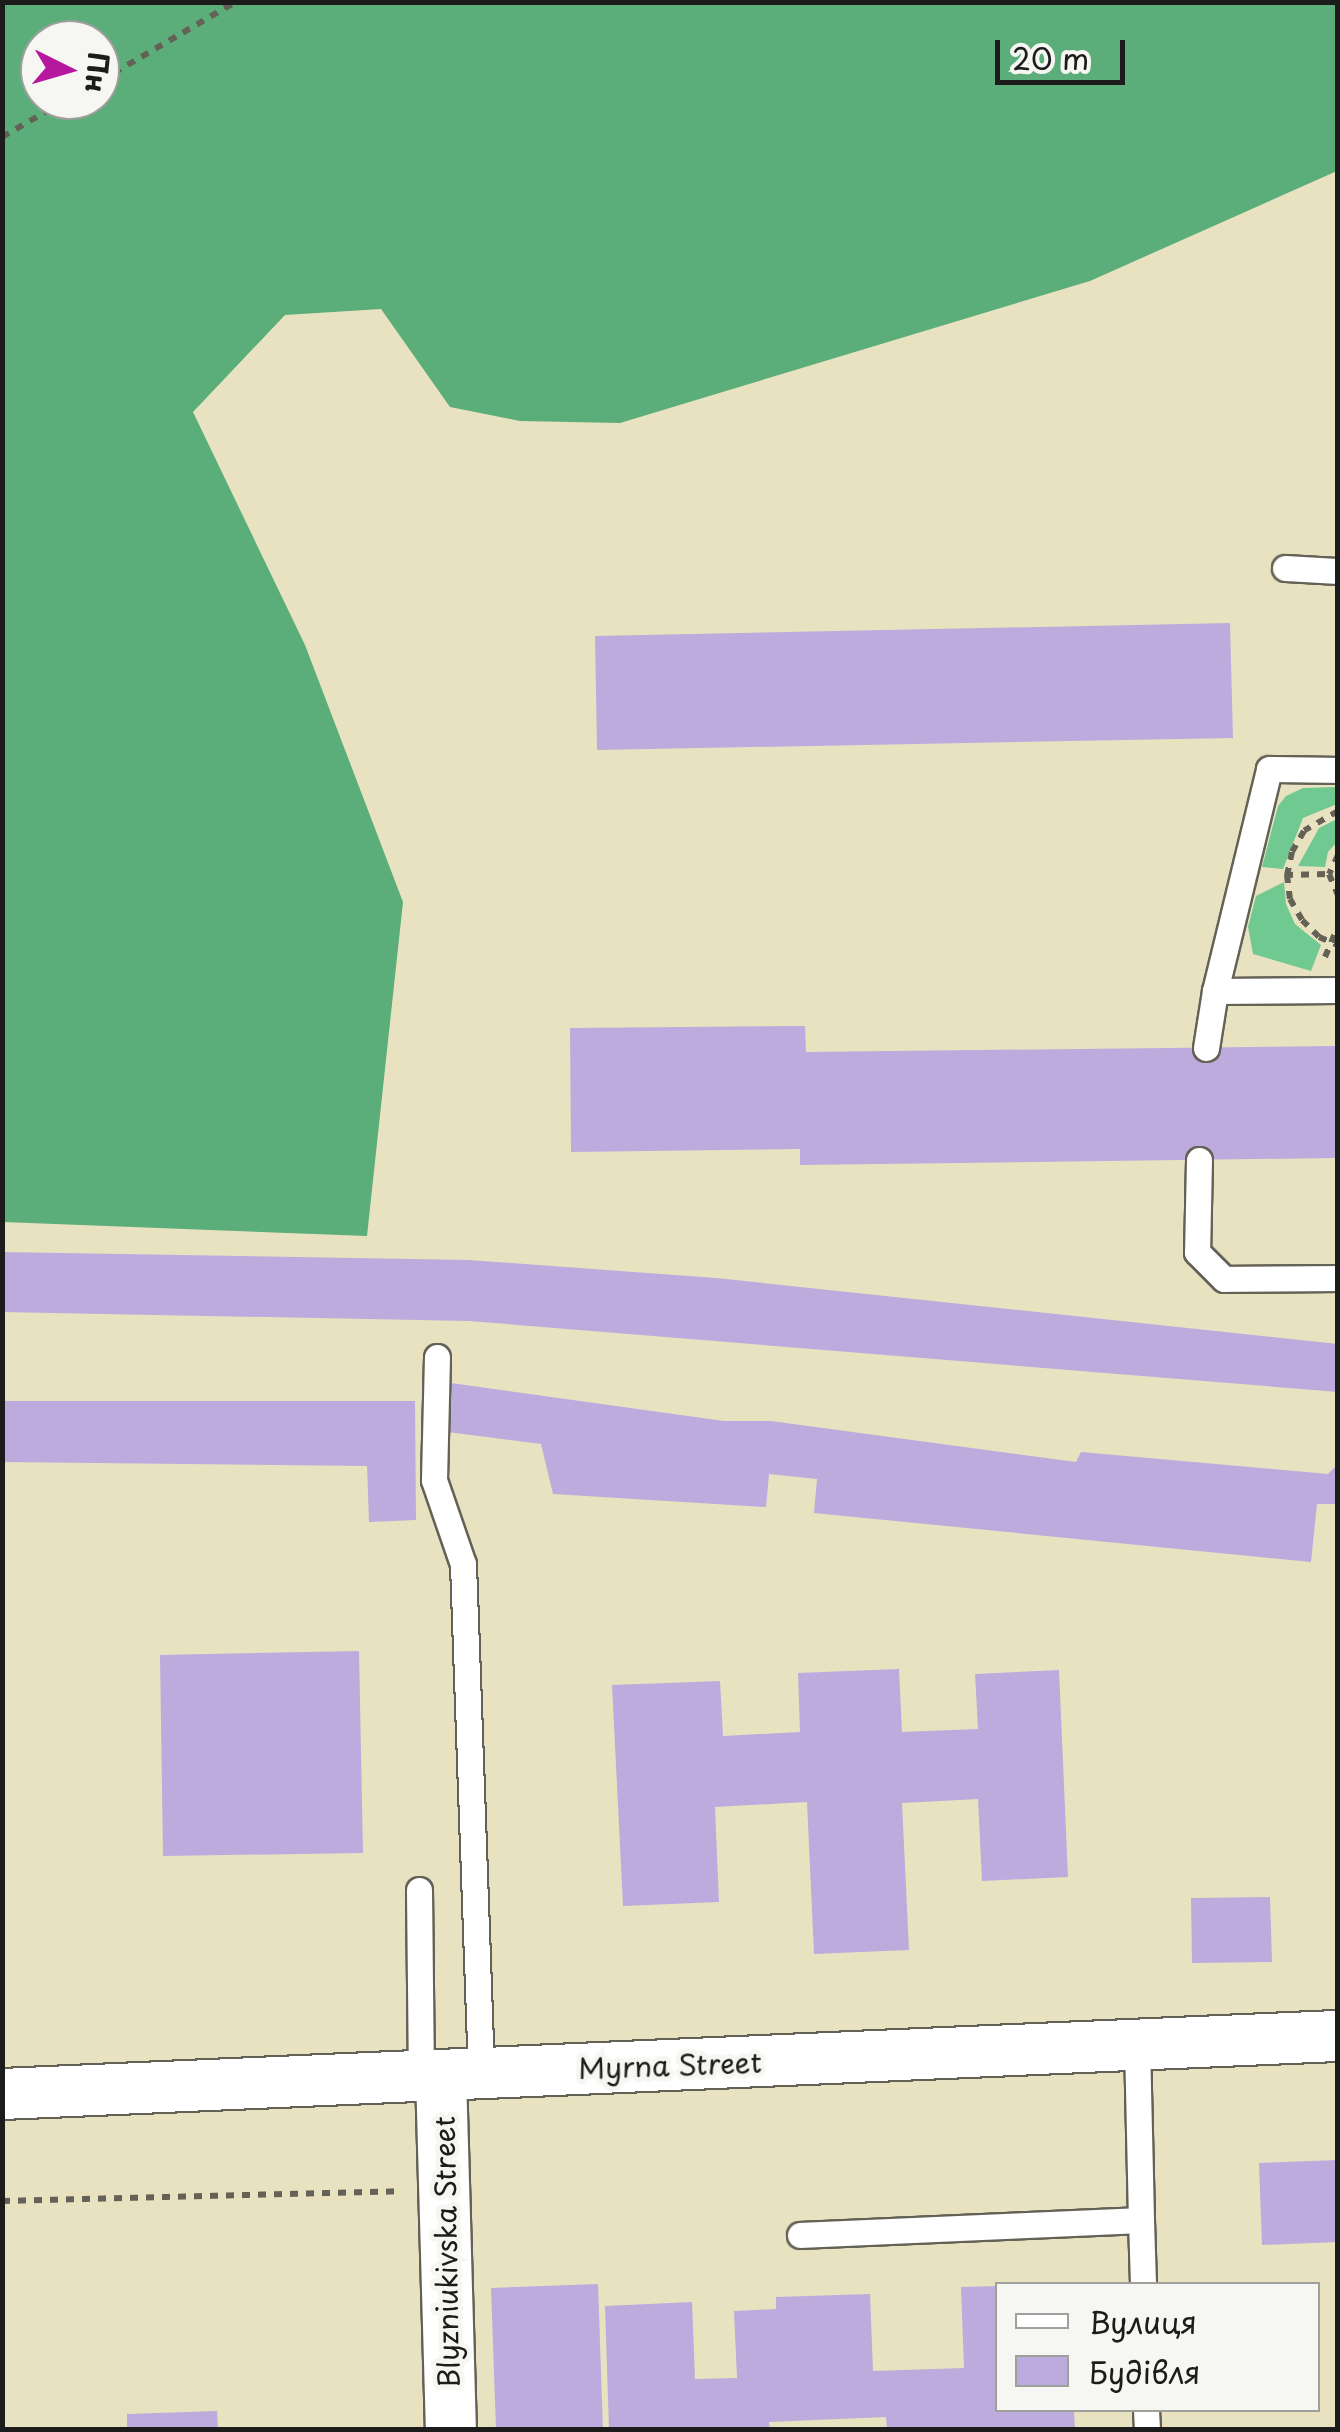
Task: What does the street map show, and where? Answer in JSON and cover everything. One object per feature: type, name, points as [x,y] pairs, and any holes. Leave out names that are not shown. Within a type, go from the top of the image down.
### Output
[{"type":"street","name":"Myrna Street","points":[[2,2094],[1338,2036]]},
{"type":"street","name":"Blyzniukivska Street","points":[[448,2074],[450,2430]]},
{"type":"lane","points":[[1285,568],[1338,570]]},
{"type":"lane","points":[[1206,1048],[1215,991],[1270,769],[1338,770]]},
{"type":"lane","points":[[1215,991],[1338,990]]},
{"type":"lane","points":[[1199,1160],[1197,1252],[1224,1279],[1338,1278]]},
{"type":"lane","points":[[437,1356],[434,1480],[463,1564],[448,2074]]},
{"type":"lane","points":[[420,1890],[448,2074]]},
{"type":"lane","points":[[1136,2045],[1143,2282]]},
{"type":"lane","points":[[800,2235],[1141,2220]]},
{"type":"path","points":[[120,68],[235,2]]},
{"type":"path","points":[[2,137],[31,120]]},
{"type":"path","points":[[1338,811],[1304,831],[1292,852],[1287,875],[1290,899],[1302,920],[1319,937],[1338,945]]},
{"type":"path","points":[[1338,854],[1329,874],[1338,895]]},
{"type":"path","points":[[1243,877],[1329,874]]},
{"type":"path","points":[[2,2202],[446,2190]]},
{"type":"green space","points":[[3,2],[1337,3],[1337,171],[1090,281],[620,423],[520,421],[450,407],[381,309],[285,315],[193,412],[305,645],[403,902],[367,1236],[3,1222]]},
{"type":"green space","points":[[1337,787],[1337,804],[1303,818],[1283,869],[1262,867],[1278,806],[1286,796],[1303,788]]},
{"type":"green space","points":[[1337,819],[1337,842],[1328,852],[1325,867],[1298,866],[1319,828]]},
{"type":"green space","points":[[1284,882],[1286,904],[1295,924],[1321,945],[1311,971],[1253,954],[1248,927],[1256,896]]},
{"type":"building","points":[[1230,623],[1233,738],[597,750],[595,636]]},
{"type":"building","points":[[805,1026],[806,1052],[1338,1046],[1338,1158],[800,1165],[800,1149],[571,1152],[570,1028]]},
{"type":"building","points":[[2,1252],[469,1260],[716,1278],[1338,1344],[1338,1392],[469,1321],[2,1312]]},
{"type":"building","points":[[451,1383],[724,1421],[771,1421],[1076,1462],[1081,1452],[1328,1474],[1338,1464],[1338,1504],[1317,1504],[1311,1562],[814,1513],[817,1479],[769,1474],[766,1507],[553,1494],[541,1444],[447,1432]]},
{"type":"building","points":[[2,1401],[415,1401],[416,1520],[369,1522],[367,1466],[2,1462]]},
{"type":"building","points":[[359,1651],[363,1853],[163,1856],[160,1655]]},
{"type":"building","points":[[899,1669],[902,1732],[978,1729],[975,1674],[1059,1670],[1068,1877],[982,1881],[978,1799],[902,1803],[909,1950],[814,1954],[807,1802],[715,1807],[719,1902],[623,1906],[612,1685],[720,1681],[723,1736],[800,1732],[798,1673]]},
{"type":"building","points":[[1270,1897],[1272,1962],[1192,1963],[1191,1898]]},
{"type":"building","points":[[1338,2160],[1338,2242],[1262,2245],[1259,2163]]},
{"type":"building","points":[[598,2284],[603,2430],[496,2430],[491,2288]]},
{"type":"building","points":[[995,2286],[995,2412],[1074,2412],[1075,2430],[887,2430],[886,2417],[769,2422],[770,2430],[609,2430],[605,2306],[692,2302],[695,2379],[737,2378],[734,2311],[776,2309],[776,2297],[870,2294],[873,2371],[964,2368],[961,2287]]},
{"type":"building","points":[[217,2411],[218,2430],[127,2430],[127,2414]]}]
